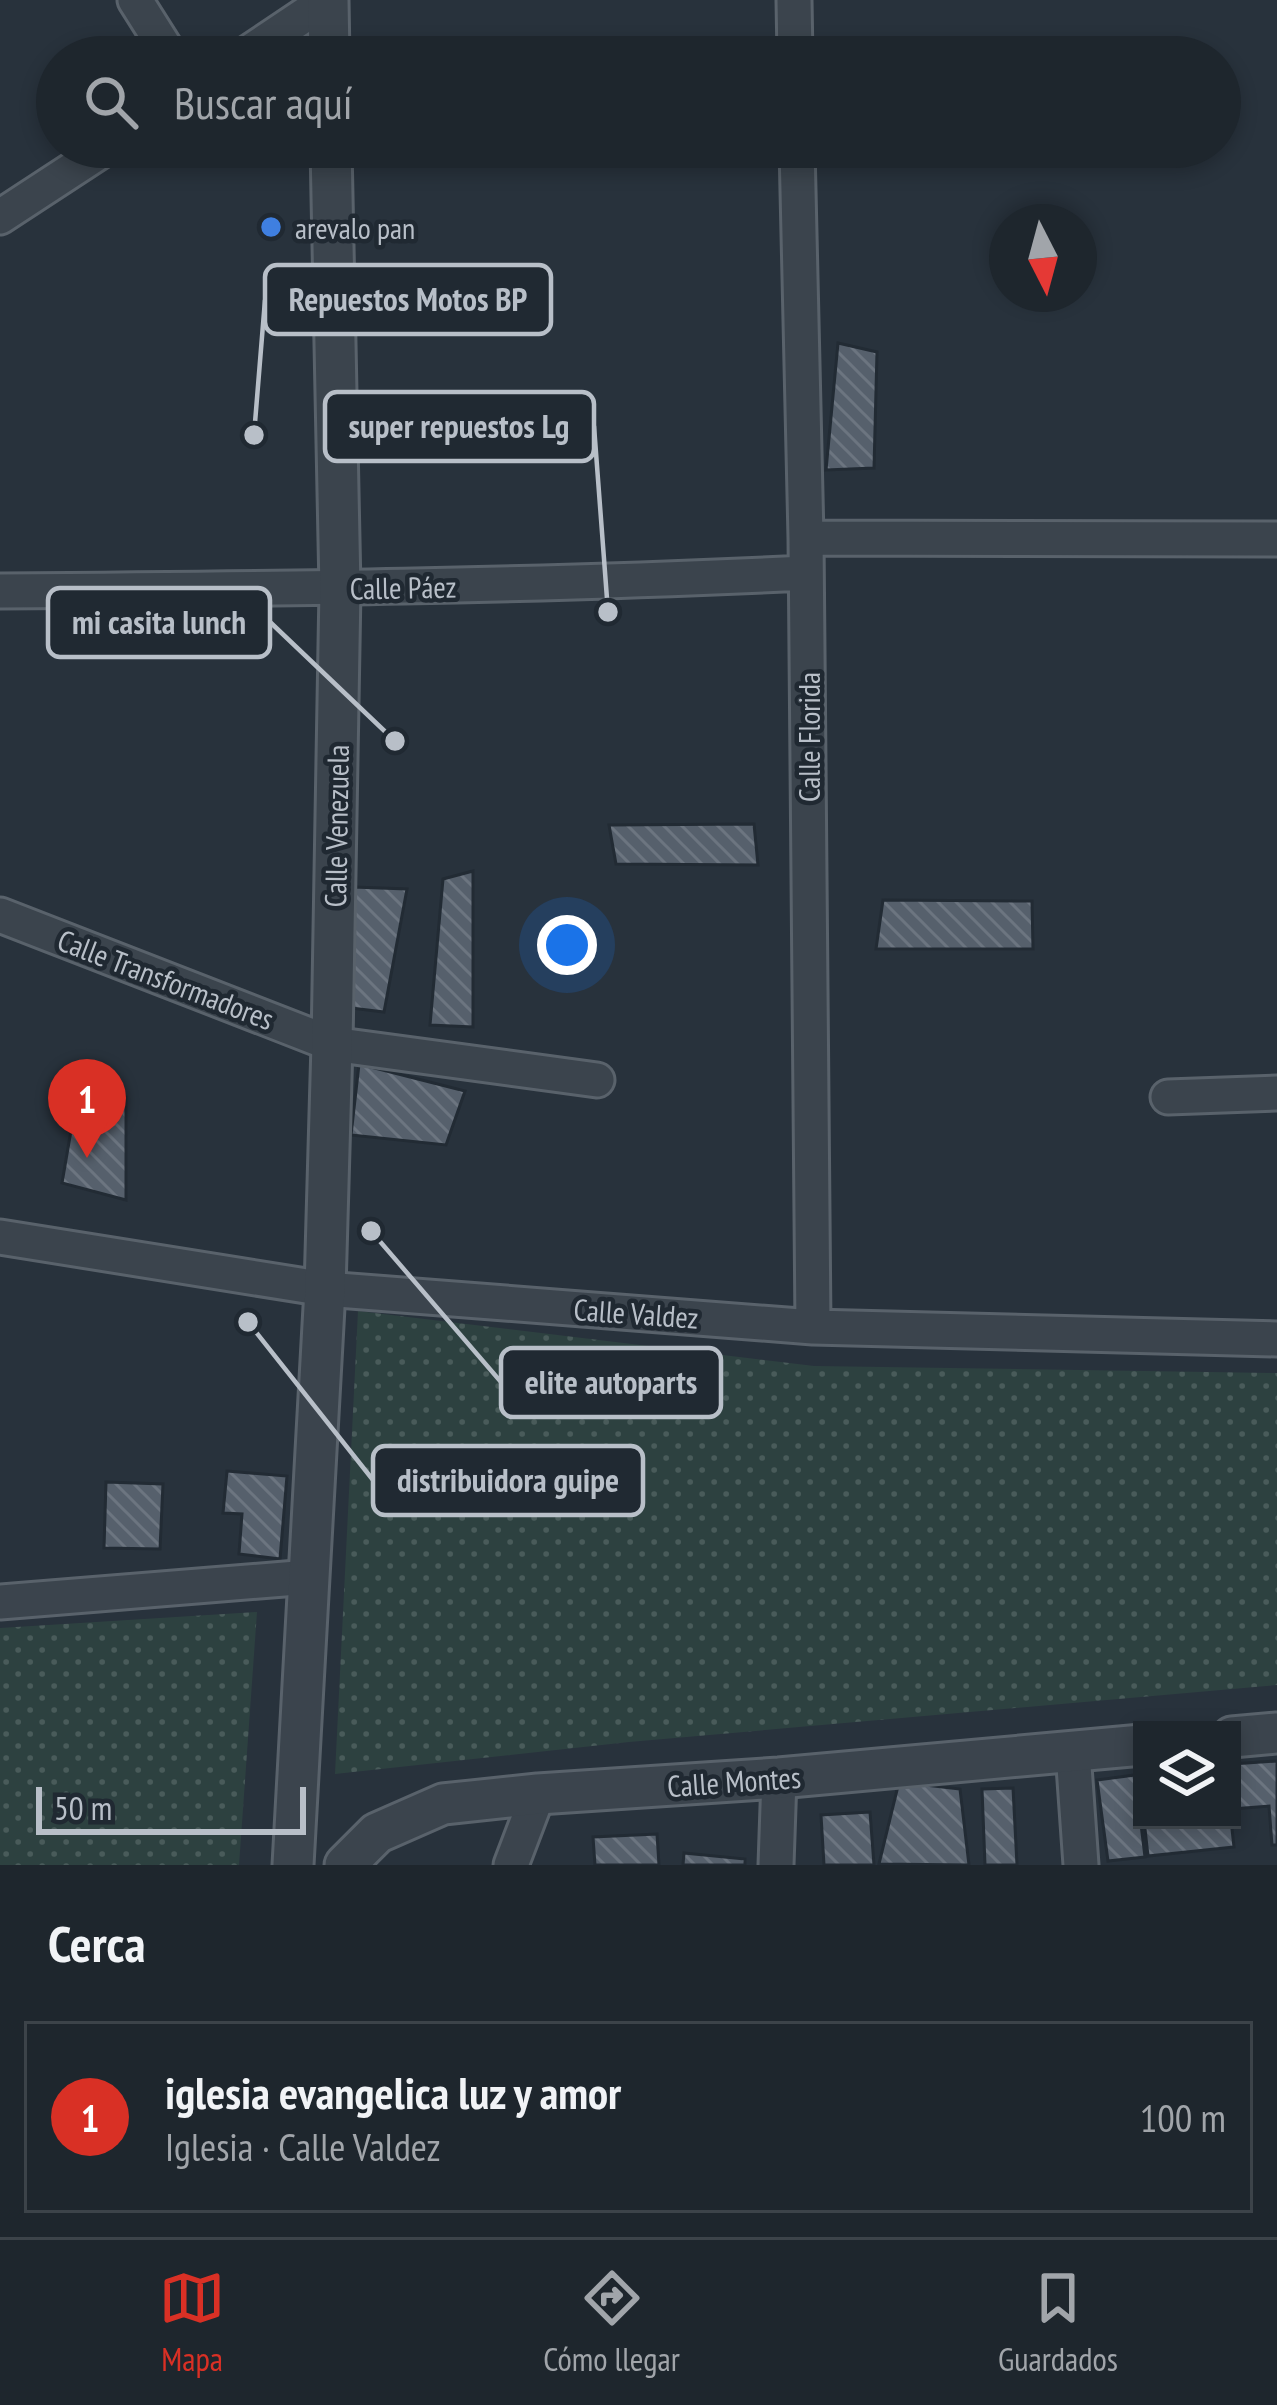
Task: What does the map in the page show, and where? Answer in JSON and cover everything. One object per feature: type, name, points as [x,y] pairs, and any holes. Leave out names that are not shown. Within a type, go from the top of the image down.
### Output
[{"type":"street","points":[[135,0],[158,36]]},
{"type":"street","points":[[273,36],[327,0]]},
{"type":"street","points":[[327,0],[328,36]]},
{"type":"street","points":[[794,0],[795,36]]},
{"type":"street","points":[[0,217],[75,168]]},
{"type":"street","name":"Calle Venezuela","points":[[293,1865],[325,1289],[332,1044],[340,589],[331,168]]},
{"type":"street","name":"Calle Florida","points":[[797,168],[813,1327]]},
{"type":"street","points":[[806,538],[1277,539]]},
{"type":"street","name":"Calle Páez","points":[[0,591],[340,589],[806,573]]},
{"type":"street","name":"Calle Transformadores","points":[[0,915],[332,1044],[597,1080]]},
{"type":"street","points":[[1168,1097],[1277,1093]]},
{"type":"street","name":"Calle Valdez","points":[[0,1237],[325,1289],[813,1327],[1277,1339]]},
{"type":"street","points":[[0,1602],[309,1577]]},
{"type":"street","points":[[1241,1736],[1277,1733]]},
{"type":"street","name":"Calle Montes","points":[[345,1865],[377,1832],[443,1804],[1133,1746]]},
{"type":"street","points":[[1073,1751],[1081,1865]]},
{"type":"street","points":[[776,1865],[778,1778]]},
{"type":"street","points":[[511,1865],[538,1794]]},
{"type":"green space","points":[[358,1311],[814,1366],[1277,1373],[1277,1685],[629,1742],[335,1774]]},
{"type":"green space","points":[[257,1612],[239,1865],[0,1865],[0,1628]]},
{"type":"building","points":[[838,343],[877,352],[874,468],[826,470]]},
{"type":"building","points":[[754,824],[758,865],[616,864],[609,825]]},
{"type":"building","points":[[473,871],[473,1027],[430,1025],[443,879]]},
{"type":"building","points":[[353,887],[407,889],[384,1012],[343,1007]]},
{"type":"building","points":[[883,900],[1032,901],[1033,949],[876,949]]},
{"type":"building","points":[[359,1064],[465,1091],[446,1145],[351,1135]]},
{"type":"building","points":[[78,1090],[126,1097],[126,1200],[62,1183]]},
{"type":"building","points":[[227,1471],[287,1476],[280,1559],[239,1554],[242,1514],[223,1513]]},
{"type":"building","points":[[106,1482],[163,1484],[160,1549],[104,1548]]},
{"type":"building","points":[[1277,1761],[1277,1845],[1272,1845],[1269,1806],[1241,1808],[1241,1763]]},
{"type":"building","points":[[1133,1775],[1133,1829],[1142,1829],[1145,1857],[1108,1861],[1097,1780]]},
{"type":"building","points":[[899,1782],[960,1789],[969,1865],[879,1864]]},
{"type":"building","points":[[1013,1788],[1017,1865],[985,1865],[982,1789]]},
{"type":"building","points":[[870,1812],[874,1865],[824,1865],[821,1815]]},
{"type":"building","points":[[1145,1829],[1232,1829],[1234,1847],[1148,1856]]},
{"type":"building","points":[[657,1834],[659,1865],[595,1865],[593,1837]]},
{"type":"building","points":[[684,1853],[745,1859],[745,1865],[683,1865]]},
{"type":"place","name":"arevalo pan","points":[[271,227]]},
{"type":"place","name":"Repuestos Motos BP","points":[[254,435]]},
{"type":"place","name":"super repuestos Lg","points":[[608,612]]},
{"type":"place","name":"mi casita lunch","points":[[395,741]]},
{"type":"place","name":"iglesia evangelica luz y amor","points":[[87,1158]]},
{"type":"place","name":"elite autoparts","points":[[371,1231]]},
{"type":"place","name":"distribuidora guipe","points":[[248,1322]]}]
